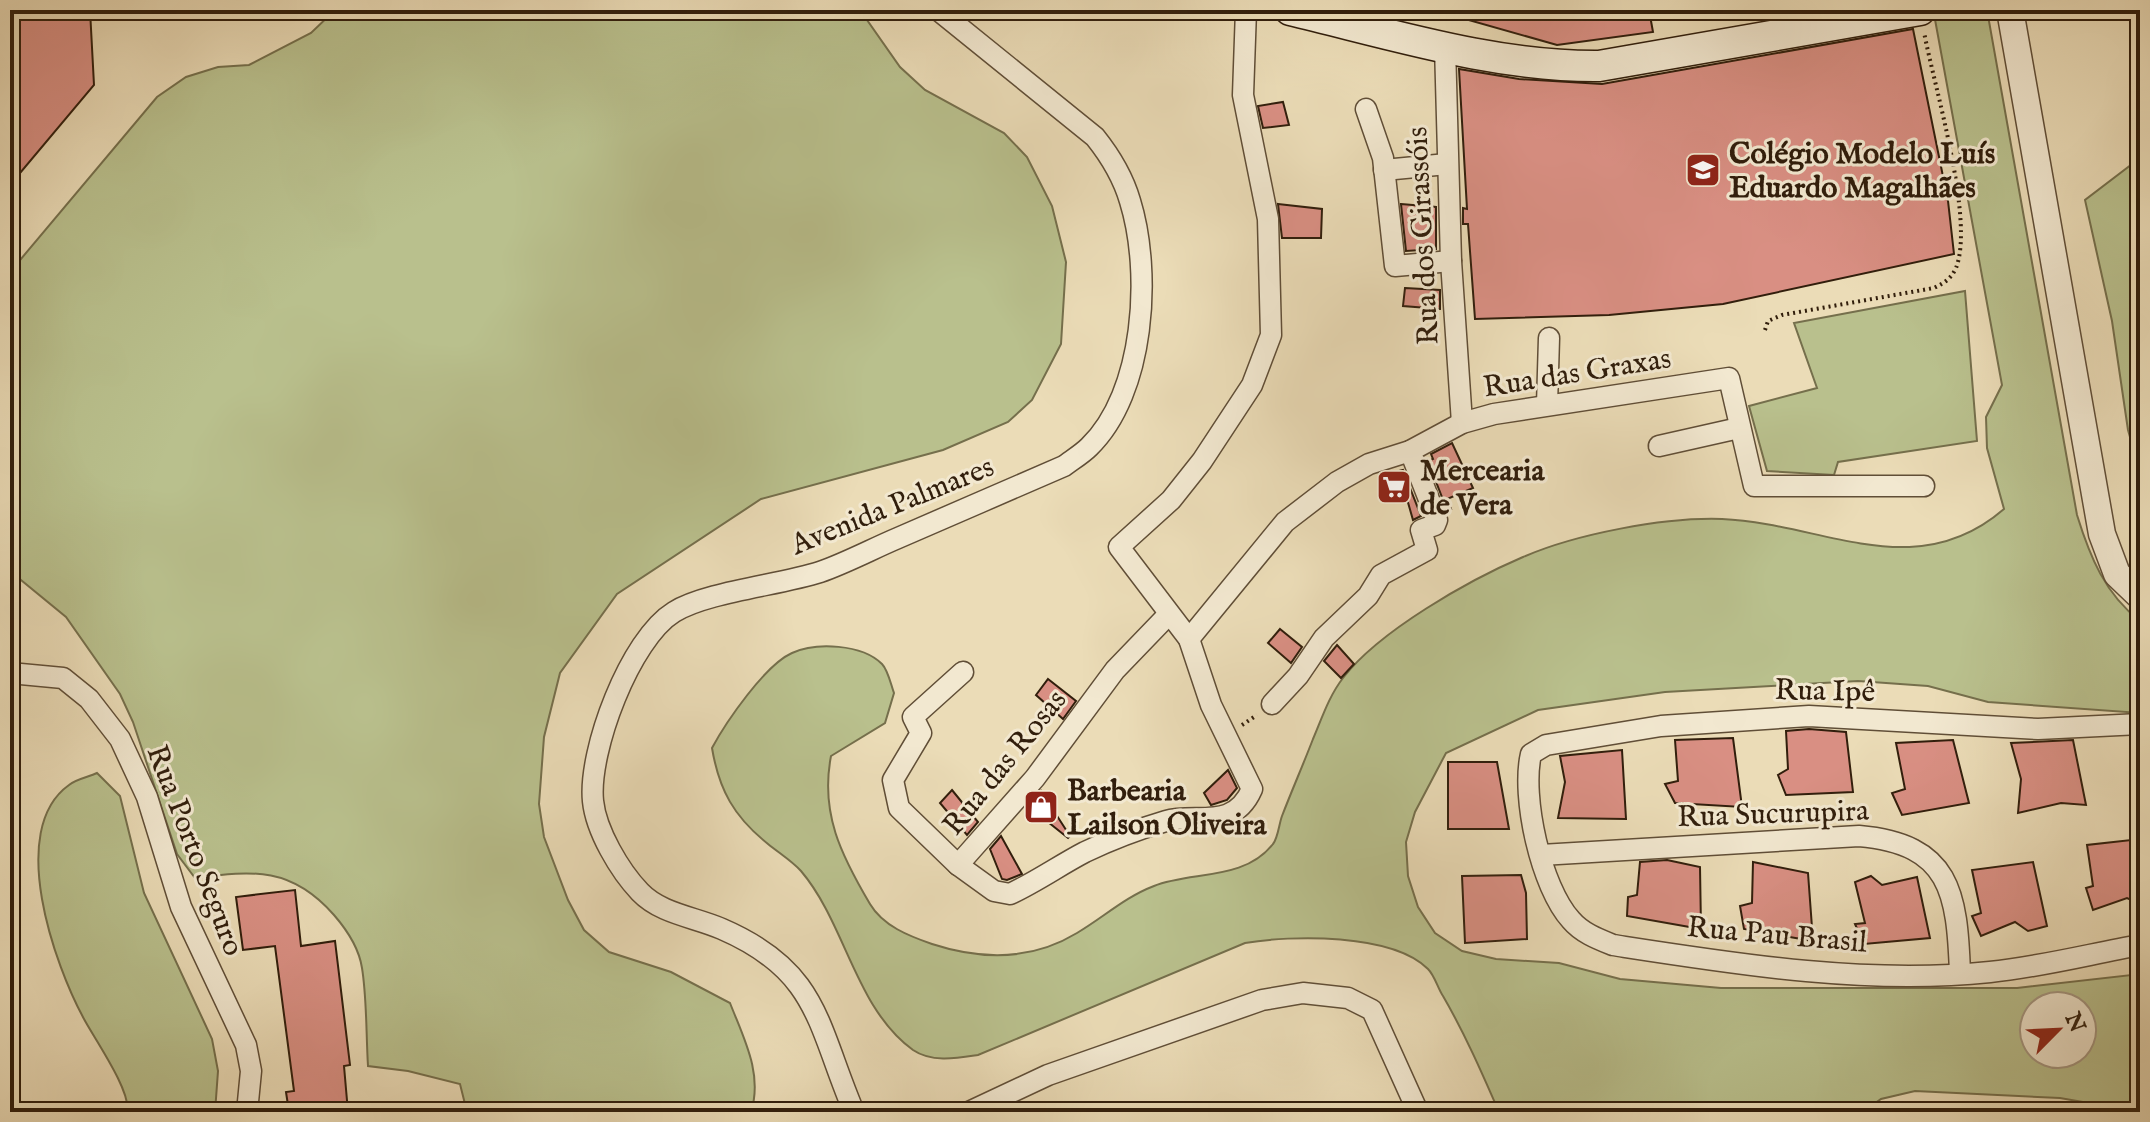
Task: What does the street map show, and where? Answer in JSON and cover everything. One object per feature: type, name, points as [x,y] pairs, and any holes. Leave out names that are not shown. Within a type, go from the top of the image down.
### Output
[{"type":"main road","points":[[1290,10],[1445,46],[1546,65],[1599,66],[1920,10]]},
{"type":"street","name":"Avenida Palmares","points":[[854,1112],[824,1034],[795,976],[746,939],[656,905],[641,893],[611,847],[598,821],[593,800],[599,744],[620,683],[673,612],[698,602],[820,572],[1064,466],[1089,448],[1109,422],[1124,390],[1134,357],[1143,270],[1130,200],[1115,163],[1095,137],[938,10]]},
{"type":"street","points":[[958,865],[994,891],[1010,894],[1084,853],[1143,828],[1168,820],[1206,821],[1225,814],[1244,802],[1252,789],[1211,705],[1189,639],[1119,547],[1171,500],[1202,461],[1252,385],[1271,335],[1268,219],[1243,95],[1246,10]]},
{"type":"street","points":[[2010,10],[2098,519],[2117,574],[2140,596]]},
{"type":"street","name":"Rua dos Girassóis","points":[[1445,46],[1451,261],[1462,423]]},
{"type":"street","points":[[1366,109],[1384,170],[1395,266],[1451,261]]},
{"type":"street","points":[[1384,170],[1447,164]]},
{"type":"street","points":[[1547,405],[1549,338]]},
{"type":"street","name":"Rua das Graxas","points":[[1189,639],[1285,522],[1337,482],[1369,464],[1410,451],[1462,423],[1547,405],[1729,378],[1754,486],[1924,486]]},
{"type":"street","points":[[1659,446],[1739,428]]},
{"type":"street","points":[[1272,704],[1324,638],[1368,596],[1381,575],[1427,552],[1421,530],[1435,525],[1437,520],[1410,451]]},
{"type":"street","name":"Rua das Rosas","points":[[963,672],[913,717],[921,733],[893,780],[899,808],[958,865],[1035,778],[1115,670],[1168,615]]},
{"type":"street","name":"Rua Porto Seguro","points":[[10,673],[63,678],[89,699],[120,739],[147,797],[181,907],[246,1045],[251,1071],[247,1112]]},
{"type":"street","name":"Rua Ipê","points":[[1527,771],[1531,754],[1555,742],[1708,723],[1809,716],[2038,729],[2140,724]]},
{"type":"street","name":"Rua Pau Brasil","points":[[1527,771],[1541,855],[1555,895],[1571,920],[1590,936],[1613,945],[1823,971],[1960,973],[1990,972],[2140,945]]},
{"type":"street","name":"Rua Sucurupira","points":[[1541,855],[1859,836],[1894,839],[1916,849],[1938,869],[1958,912],[1960,973]]},
{"type":"street","points":[[969,1112],[1091,1058],[1135,1046],[1262,1000],[1303,993],[1348,998],[1372,1010],[1418,1112]]},
{"type":"path","points":[[1765,330],[1768,321],[1782,315],[1934,288],[1946,283],[1955,269],[1961,246],[1956,193],[1920,10]]},
{"type":"path","points":[[1226,735],[1272,704]]},
{"type":"green space","points":[[335,10],[860,10],[900,67],[925,90],[1004,133],[1027,157],[1052,206],[1066,262],[1061,344],[1032,400],[1008,422],[943,450],[761,499],[617,594],[560,673],[544,737],[539,804],[544,837],[568,900],[584,930],[609,952],[671,972],[730,1003],[753,1070],[755,1084],[751,1112],[467,1112],[460,1084],[408,1071],[368,1066],[362,968],[355,946],[343,927],[318,899],[287,880],[254,874],[195,878],[177,854],[133,722],[120,694],[66,617],[10,571],[10,272],[157,97],[186,77],[218,67],[249,65],[311,33]]},
{"type":"green space","points":[[1956,10],[1987,10],[2077,515],[2100,574],[2117,599],[2140,621],[2140,713],[1988,702],[1928,686],[1858,681],[1665,692],[1538,710],[1446,753],[1415,812],[1406,842],[1408,876],[1418,907],[1435,933],[1462,951],[1496,959],[1559,963],[1620,979],[1721,988],[2017,988],[2140,974],[2140,1112],[2060,1098],[1915,1091],[1881,1099],[1863,1112],[1499,1112],[1466,1039],[1428,969],[1412,957],[1391,949],[1366,943],[1314,938],[1245,943],[978,1055],[928,1057],[913,1050],[877,1012],[816,892],[797,867],[746,824],[730,802],[719,777],[712,748],[736,710],[781,659],[802,649],[826,646],[851,649],[873,657],[886,670],[894,693],[885,723],[831,756],[828,777],[828,796],[836,833],[850,868],[870,904],[889,924],[906,934],[950,949],[1006,955],[1042,949],[1087,927],[1154,886],[1233,870],[1261,856],[1275,841],[1323,715],[1343,678],[1379,642],[1426,608],[1523,557],[1594,534],[1699,519],[1759,523],[1867,544],[1902,547],[1936,544],[1970,532],[2004,509],[1987,448],[1986,417],[2002,385],[1934,14]]},
{"type":"green space","points":[[2140,158],[2140,472],[2128,430],[2112,321],[2085,200]]},
{"type":"green space","points":[[1965,291],[1977,441],[1838,462],[1834,475],[1767,471],[1749,406],[1817,388],[1794,323]]},
{"type":"green space","points":[[97,773],[120,796],[144,893],[212,1039],[218,1071],[215,1112],[127,1112],[124,1092],[72,996],[61,966],[42,899],[38,865],[41,833],[50,806],[69,785]]},
{"type":"building","points":[[10,10],[90,10],[94,85],[10,185]]},
{"type":"building","points":[[1451,10],[1649,10],[1653,32],[1557,45],[1451,15]]},
{"type":"building","name":"Colégio Modelo Luís Eduardo Magalhães","points":[[1913,29],[1948,201],[1954,254],[1723,304],[1609,315],[1475,319],[1468,224],[1463,224],[1463,208],[1467,209],[1459,69],[1519,79],[1602,84]]},
{"type":"building","points":[[1283,102],[1289,125],[1263,128],[1258,106]]},
{"type":"building","points":[[1278,204],[1322,209],[1321,238],[1282,238]]},
{"type":"building","points":[[1401,204],[1436,207],[1436,249],[1406,251]]},
{"type":"building","points":[[1405,288],[1440,290],[1440,309],[1403,306]]},
{"type":"building","points":[[1452,443],[1473,488],[1447,499],[1451,509],[1447,510],[1428,461],[1433,459],[1431,454]]},
{"type":"building","points":[[1403,470],[1421,516],[1413,520],[1399,471]]},
{"type":"building","points":[[1280,629],[1302,647],[1291,663],[1268,643]]},
{"type":"building","points":[[1337,645],[1354,664],[1341,678],[1324,661]]},
{"type":"building","points":[[1048,679],[1076,701],[1063,719],[1036,695]]},
{"type":"building","points":[[1786,731],[1846,732],[1853,792],[1786,795],[1778,775],[1788,769]]},
{"type":"building","points":[[1733,738],[1742,807],[1675,803],[1665,784],[1678,781],[1675,740]]},
{"type":"building","points":[[1953,740],[1969,803],[1902,815],[1892,793],[1905,789],[1896,743]]},
{"type":"building","points":[[2073,740],[2086,805],[2061,803],[2018,813],[2021,779],[2011,743]]},
{"type":"building","points":[[1622,750],[1626,819],[1558,818],[1565,782],[1560,756]]},
{"type":"building","points":[[1448,762],[1497,762],[1509,829],[1448,829]]},
{"type":"building","points":[[1228,770],[1237,788],[1227,800],[1211,805],[1204,793]]},
{"type":"building","points":[[952,790],[978,822],[967,835],[940,803]]},
{"type":"building","name":"Barbearia Lailson Oliveira","points":[[1041,791],[1070,836],[1068,838],[1028,806]]},
{"type":"building","points":[[1001,836],[1022,874],[1007,880],[1002,879],[990,849]]},
{"type":"building","points":[[2140,839],[2140,904],[2127,898],[2093,910],[2086,888],[2093,886],[2087,845]]},
{"type":"building","points":[[1667,860],[1700,867],[1701,929],[1627,916],[1628,897],[1637,895],[1640,862]]},
{"type":"building","points":[[1753,862],[1808,873],[1813,941],[1744,929],[1740,906],[1752,903]]},
{"type":"building","points":[[2033,862],[2047,926],[2028,931],[2015,922],[1981,936],[1972,916],[1981,913],[1972,870]]},
{"type":"building","points":[[1521,875],[1526,893],[1527,939],[1465,943],[1462,876]]},
{"type":"building","points":[[1871,876],[1882,885],[1917,877],[1930,938],[1864,944],[1855,924],[1865,923],[1855,882]]},
{"type":"building","points":[[295,890],[301,946],[335,941],[350,1065],[344,1066],[348,1112],[289,1112],[286,1092],[294,1091],[275,946],[243,950],[236,897]]},
{"type":"place","name":"Colégio Modelo Luís Eduardo Magalhães","points":[[1703,170]]},
{"type":"place","name":"Mercearia de Vera","points":[[1394,487]]},
{"type":"place","name":"Barbearia Lailson Oliveira","points":[[1041,807]]}]
